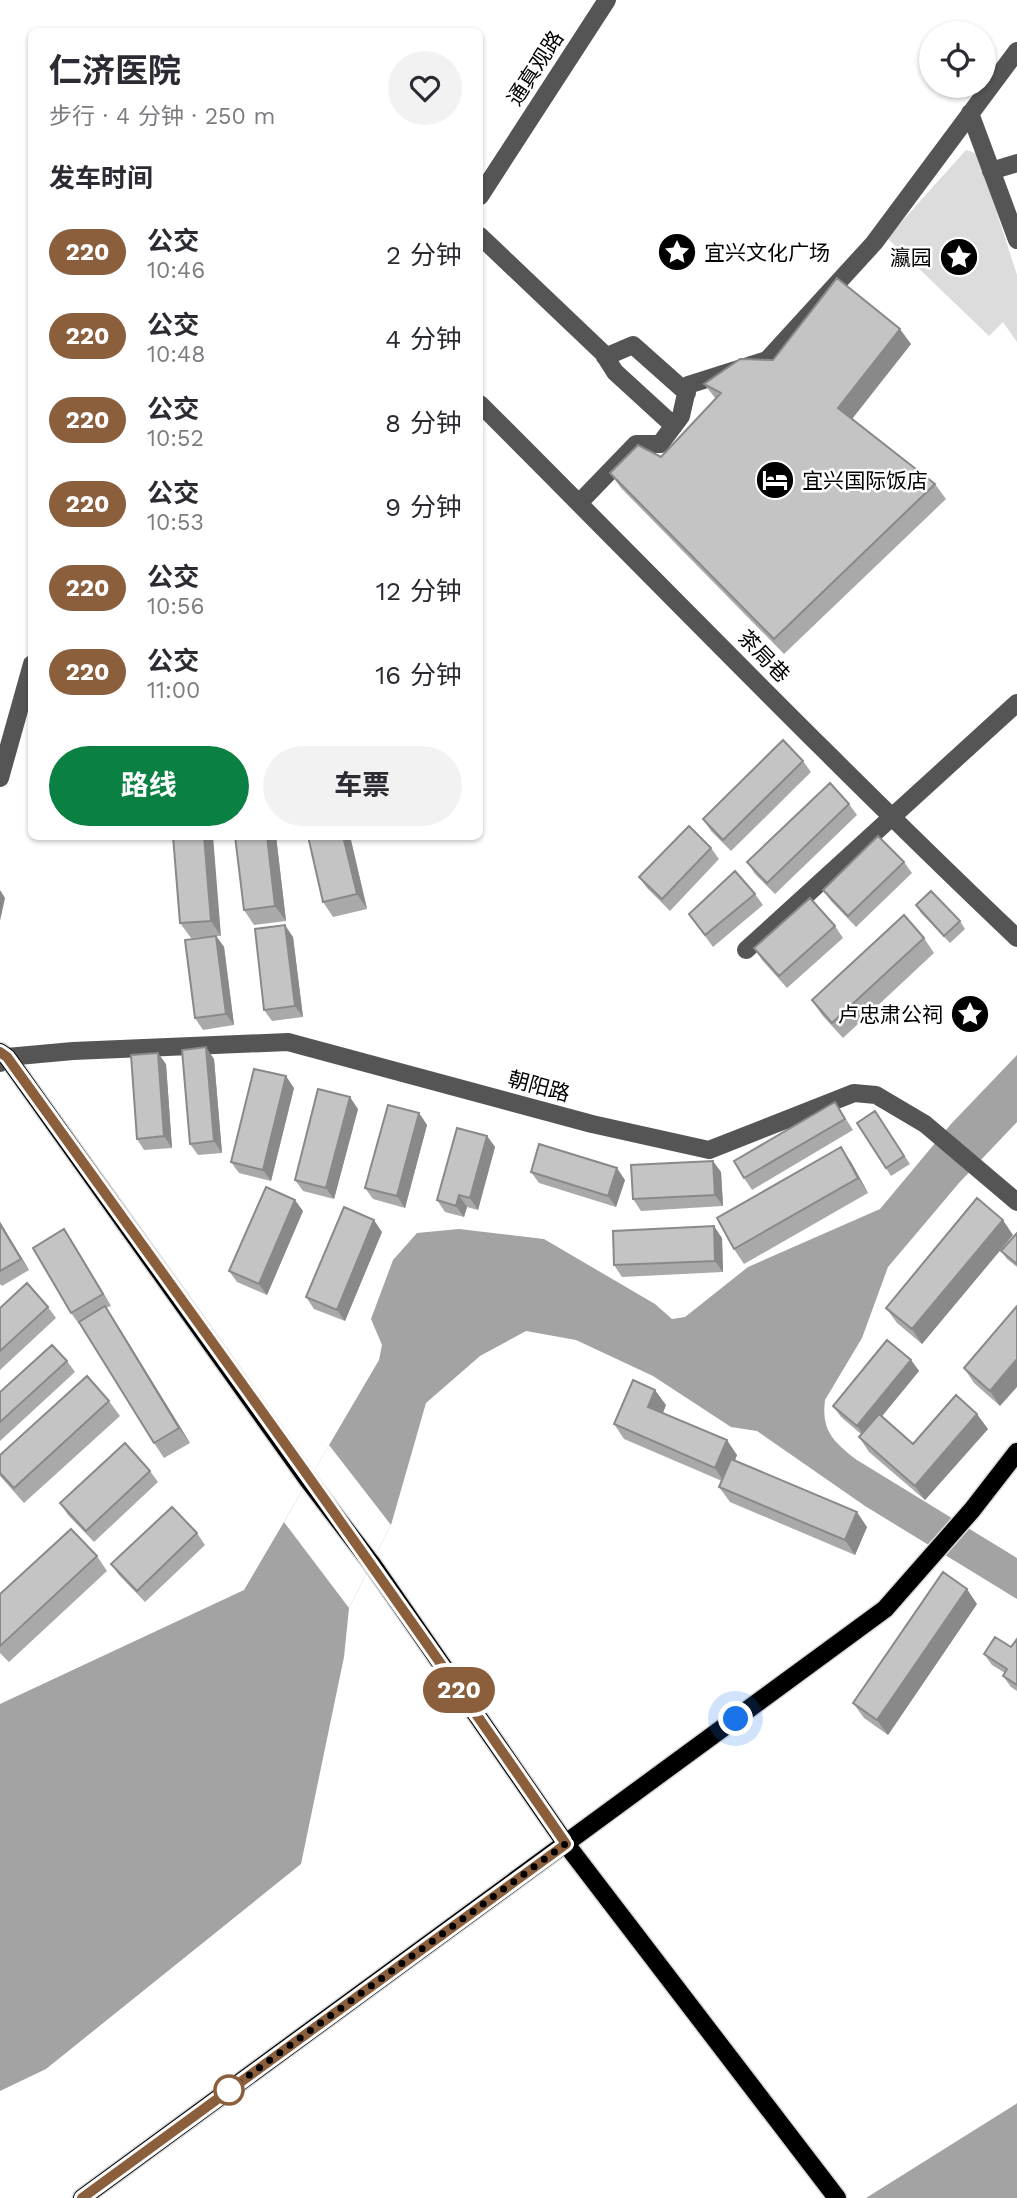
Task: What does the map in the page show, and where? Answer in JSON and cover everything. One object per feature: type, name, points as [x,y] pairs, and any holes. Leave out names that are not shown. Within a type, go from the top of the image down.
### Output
[{"type":"main road","points":[[2,1057],[308,1480],[372,1564],[566,1844],[837,2198]]},
{"type":"main road","points":[[82,2198],[885,1609],[972,1510],[1017,1452]]},
{"type":"street","name":"通真观路","points":[[483,192],[607,0]]},
{"type":"street","points":[[579,503],[636,444],[660,444],[681,416],[688,385],[767,360],[874,243],[1017,51]]},
{"type":"street","points":[[970,113],[1017,240]]},
{"type":"street","points":[[991,171],[1017,163]]},
{"type":"street","points":[[483,239],[605,357],[615,372],[674,425]]},
{"type":"street","points":[[605,357],[633,345],[687,393]]},
{"type":"street","name":"茶局巷","points":[[483,407],[891,818],[1017,938]]},
{"type":"street","points":[[0,778],[28,678]]},
{"type":"street","points":[[746,950],[1017,703]]},
{"type":"street","name":"朝阳路","points":[[2,1057],[288,1042],[592,1124],[709,1150],[854,1093],[876,1096],[934,1132],[1017,1202]]},
{"type":"shaded area","name":"瀛园","points":[[966,150],[978,154],[1017,275],[1017,342],[1003,322],[989,336],[887,238]]},
{"type":"shaded area","points":[[1017,1055],[1017,1122],[959,1183],[888,1267],[862,1338],[825,1400],[824,1411],[831,1435],[857,1460],[1017,1558],[1017,1599],[865,1506],[757,1431],[731,1427],[653,1376],[576,1340],[526,1331],[480,1356],[426,1403],[391,1525],[349,1608],[344,1657],[301,1864],[46,2069],[0,2091],[0,1704],[244,1590],[379,1360],[382,1345],[371,1319],[393,1260],[417,1233],[459,1229],[544,1239],[655,1304],[672,1319],[685,1317],[748,1267],[880,1209],[951,1124]]},
{"type":"shaded area","points":[[1016,2104],[1017,2198],[866,2198]]},
{"type":"pier","points":[[329,1445],[391,1525],[349,1608],[284,1522]]},
{"type":"building","name":"宜兴国际饭店","points":[[837,278],[900,329],[838,408],[935,484],[774,639],[610,473],[638,445],[661,457],[721,393],[704,384],[740,359],[773,360]]},
{"type":"building","points":[[783,740],[803,761],[723,840],[703,819]]},
{"type":"building","points":[[830,783],[849,804],[767,883],[747,862]]},
{"type":"building","points":[[689,826],[711,848],[662,899],[639,877]]},
{"type":"building","points":[[878,836],[904,862],[848,916],[823,890]]},
{"type":"building","points":[[173,840],[204,840],[211,921],[180,923]]},
{"type":"building","points":[[235,840],[267,840],[275,906],[244,910]]},
{"type":"building","points":[[309,840],[344,840],[357,894],[323,902]]},
{"type":"building","points":[[735,871],[755,894],[705,935],[689,914]]},
{"type":"building","points":[[931,891],[960,921],[944,936],[916,905]]},
{"type":"building","points":[[810,898],[835,926],[779,976],[754,948]]},
{"type":"building","points":[[904,915],[924,938],[832,1023],[812,1000]]},
{"type":"building","points":[[285,925],[295,1006],[264,1010],[255,929]]},
{"type":"building","points":[[216,936],[226,1014],[195,1018],[185,940]]},
{"type":"building","points":[[206,1047],[214,1141],[190,1144],[182,1050]]},
{"type":"building","points":[[158,1053],[164,1136],[137,1139],[131,1055]]},
{"type":"building","points":[[254,1069],[286,1076],[263,1170],[231,1162]]},
{"type":"building","points":[[318,1089],[350,1097],[326,1188],[295,1180]]},
{"type":"building","points":[[835,1102],[845,1119],[744,1178],[734,1161]]},
{"type":"building","points":[[388,1105],[419,1113],[397,1196],[365,1188]]},
{"type":"building","points":[[875,1111],[904,1156],[886,1168],[857,1123]]},
{"type":"building","points":[[457,1128],[487,1136],[470,1198],[459,1195],[456,1206],[437,1200]]},
{"type":"building","points":[[539,1144],[617,1168],[608,1196],[531,1172]]},
{"type":"building","points":[[841,1147],[858,1178],[734,1249],[717,1218]]},
{"type":"building","points":[[713,1161],[715,1195],[633,1199],[631,1165]]},
{"type":"building","points":[[266,1187],[295,1200],[259,1284],[229,1271]]},
{"type":"building","points":[[977,1198],[1003,1220],[912,1329],[886,1308]]},
{"type":"building","points":[[344,1207],[374,1220],[337,1310],[306,1297]]},
{"type":"building","points":[[0,1224],[21,1259],[0,1271]]},
{"type":"building","points":[[714,1226],[715,1261],[614,1265],[613,1231]]},
{"type":"building","points":[[64,1229],[103,1294],[71,1313],[33,1248]]},
{"type":"building","points":[[1017,1233],[1017,1264],[1001,1251]]},
{"type":"building","points":[[27,1283],[48,1307],[0,1351],[0,1308]]},
{"type":"building","points":[[105,1306],[179,1428],[154,1443],[79,1322]]},
{"type":"building","points":[[1017,1306],[1017,1359],[990,1391],[964,1368]]},
{"type":"building","points":[[887,1340],[911,1360],[857,1426],[833,1406]]},
{"type":"building","points":[[52,1345],[67,1361],[0,1422],[0,1392]]},
{"type":"building","points":[[87,1376],[109,1401],[14,1488],[0,1473],[0,1455]]},
{"type":"building","points":[[633,1380],[655,1390],[648,1407],[727,1440],[715,1468],[614,1424]]},
{"type":"building","points":[[956,1395],[977,1414],[915,1486],[859,1437],[879,1414],[913,1444]]},
{"type":"building","points":[[125,1443],[150,1471],[86,1531],[60,1503]]},
{"type":"building","points":[[731,1459],[857,1512],[845,1540],[719,1487]]},
{"type":"building","points":[[172,1507],[197,1533],[137,1591],[111,1564]]},
{"type":"building","points":[[71,1529],[97,1556],[0,1646],[0,1594]]},
{"type":"building","points":[[943,1572],[967,1589],[877,1720],[853,1703]]},
{"type":"building","points":[[995,1637],[1011,1647],[1017,1639],[1017,1685],[1003,1676],[1007,1669],[984,1654]]},
{"type":"bus line","name":"220","points":[[0,1052],[7,1057],[308,1480],[372,1564],[566,1844],[82,2198]]},
{"type":"place","name":"宜兴文化广场","points":[[677,252]]},
{"type":"place","name":"瀛园","points":[[959,257]]},
{"type":"place","name":"宜兴国际饭店","points":[[775,480]]},
{"type":"place","name":"卢忠肃公祠","points":[[970,1014]]},
{"type":"route","points":[[229,2090],[736,1719]]}]
